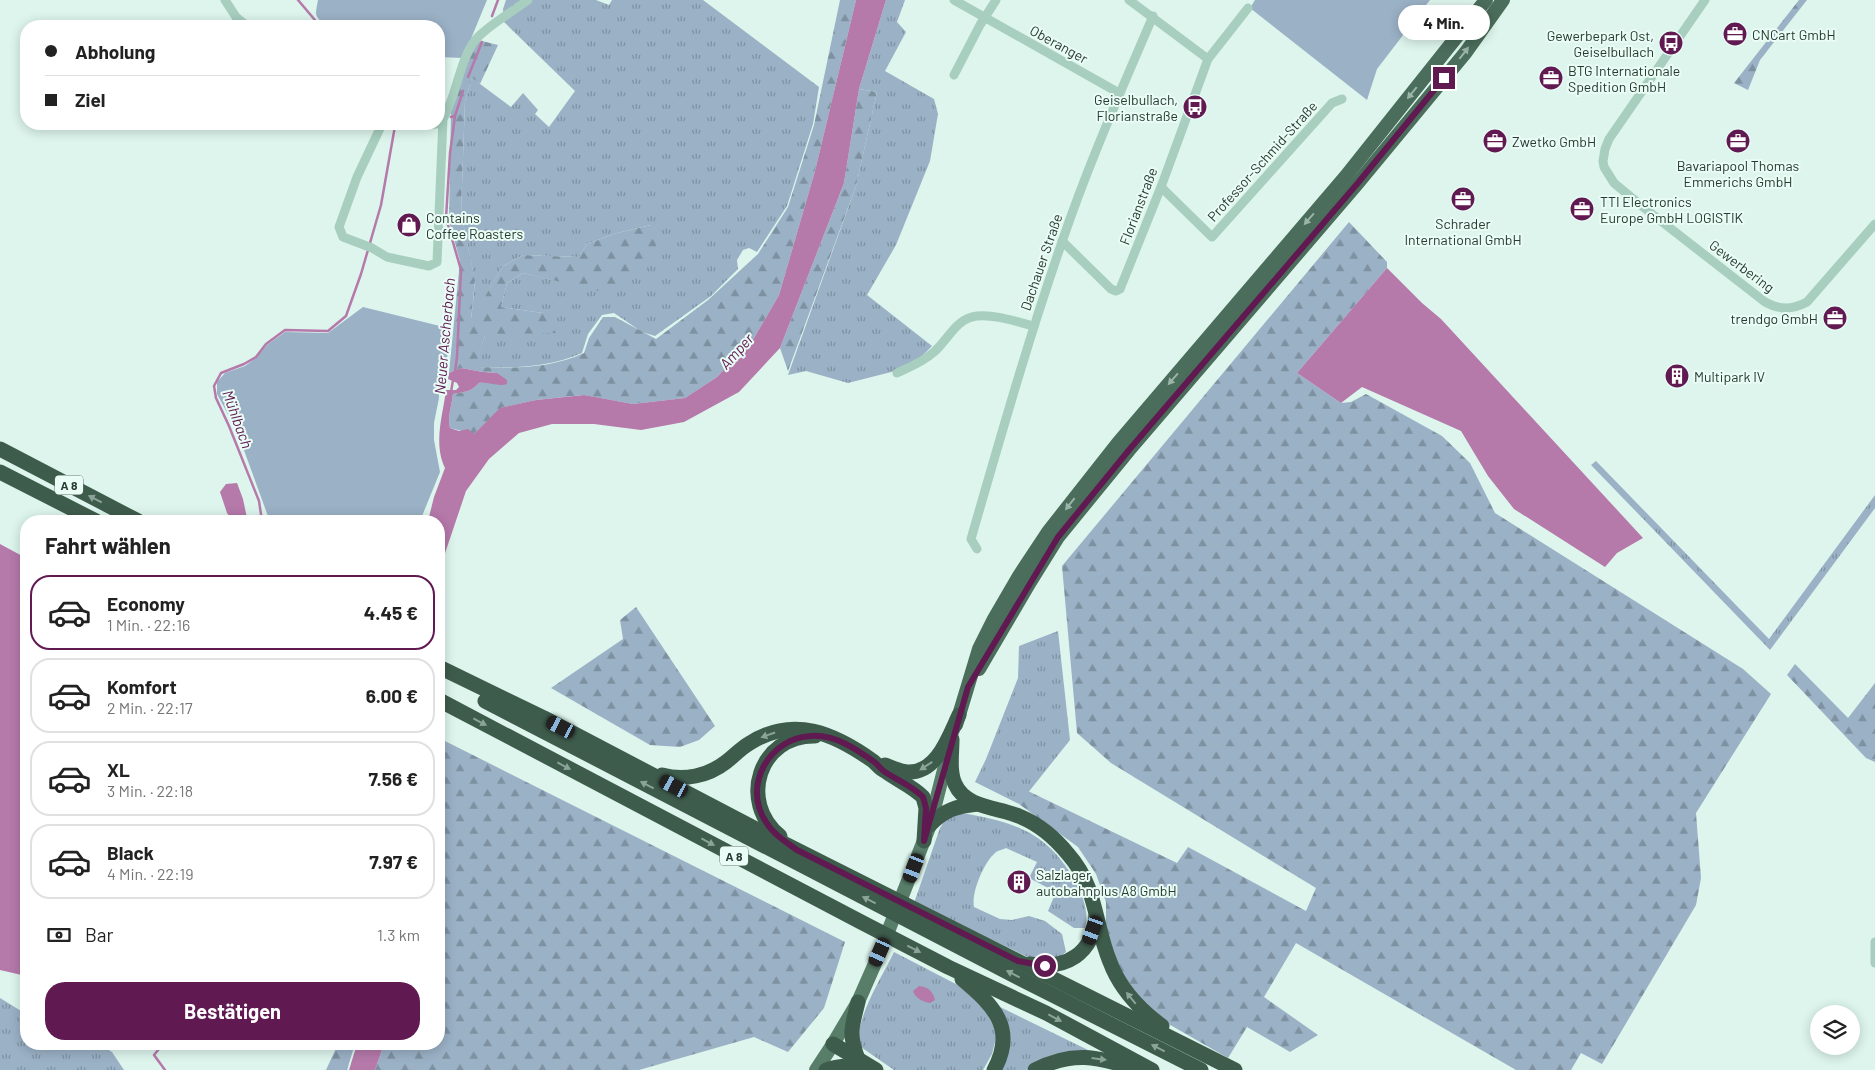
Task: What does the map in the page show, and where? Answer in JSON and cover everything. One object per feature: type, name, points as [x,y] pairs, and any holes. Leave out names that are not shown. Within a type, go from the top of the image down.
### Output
[{"type":"highway","points":[[1195,1051],[1151,1018],[1126,992],[1110,962],[1089,887],[1079,867],[1051,836],[1022,817],[1007,811],[978,804],[964,796],[952,775],[952,739],[979,649],[1019,576],[1048,532],[1118,443],[1346,176],[1486,0]]},
{"type":"highway","points":[[968,687],[1058,537],[1129,450],[1357,184],[1466,52],[1503,0]]},
{"type":"highway","name":"A 8","points":[[0,450],[126,515]]},
{"type":"highway","name":"A 8","points":[[0,472],[84,515]]},
{"type":"highway","points":[[445,670],[544,718],[797,850],[1235,1070]]},
{"type":"highway","name":"A 8","points":[[445,680],[1201,1070]]},
{"type":"highway","name":"A 8","points":[[445,703],[948,967],[1046,1013],[1152,1070]]},
{"type":"highway","points":[[886,769],[915,772],[926,768],[939,754],[959,714]]},
{"type":"highway","points":[[641,768],[666,776],[683,778],[699,775],[713,770],[726,762],[750,743],[780,731],[806,729],[818,731],[886,769],[923,797],[926,808],[924,841]]},
{"type":"highway","points":[[797,850],[772,830],[766,822],[758,800],[759,776],[764,763],[771,755],[789,742],[812,736],[831,738]]},
{"type":"highway","points":[[930,825],[938,816],[950,809],[978,804]]},
{"type":"highway","points":[[1018,961],[1045,966],[1057,965],[1076,956],[1090,940],[1096,909]]},
{"type":"highway","points":[[948,967],[989,1002],[1000,1022],[1003,1048],[994,1070]]},
{"type":"highway","points":[[857,1066],[851,1030],[858,1002]]},
{"type":"highway","points":[[830,1049],[857,1066]]},
{"type":"highway","points":[[1035,1070],[1057,1061],[1082,1057],[1108,1060],[1136,1070]]},
{"type":"highway","points":[[826,1070],[840,1066],[857,1066],[876,1070]]},
{"type":"main road","points":[[816,1070],[858,1002],[903,897],[930,825],[952,739]]},
{"type":"street","points":[[224,0],[240,20]]},
{"type":"street","points":[[445,112],[451,103],[468,53],[477,38],[528,0]]},
{"type":"street","name":"Oberanger","points":[[954,0],[1119,93]]},
{"type":"street","points":[[954,74],[980,25],[996,0]]},
{"type":"street","points":[[1129,0],[1208,59]]},
{"type":"street","name":"Gewerbering","points":[[1705,0],[1610,139],[1605,149],[1603,161],[1609,176],[1643,207],[1774,307],[1791,308],[1807,302],[1875,224]]},
{"type":"street","name":"Florianstraße","points":[[1062,240],[1111,289],[1116,291],[1120,289],[1208,59],[1248,8]]},
{"type":"street","name":"Dachauer Straße","points":[[977,549],[971,539],[1034,326],[1062,240],[1119,93],[1152,16]]},
{"type":"street","name":"Professor-Schmid-Straße","points":[[1161,186],[1212,237],[1332,103],[1342,100]]},
{"type":"street","points":[[381,130],[357,177],[339,227],[343,237],[369,247],[387,257],[429,266],[437,262],[439,130]]},
{"type":"street","points":[[897,373],[921,362],[934,352],[961,322],[976,316],[987,316],[1034,326]]},
{"type":"street","points":[[1875,942],[1875,963]]},
{"type":"green space","points":[[318,0],[487,0],[463,58],[445,57],[445,20],[320,20],[316,15]]},
{"type":"green space","points":[[506,0],[596,0],[609,5],[612,0],[703,0],[819,87],[813,124],[787,206],[757,252],[749,248],[743,250],[737,260],[738,269],[711,296],[655,336],[642,332],[614,313],[602,315],[588,334],[582,353],[556,362],[530,366],[475,367],[485,335],[543,313],[501,307],[507,283],[523,273],[607,292],[651,225],[617,233],[587,244],[579,257],[523,255],[502,267],[471,322],[475,281],[461,213],[465,101],[472,78],[511,107],[523,93],[538,110],[535,114],[549,127],[575,91],[504,22],[503,9]]},
{"type":"green space","points":[[840,0],[856,0],[815,171],[779,295],[754,338],[717,377],[685,398],[633,404],[583,395],[536,400],[501,408],[474,434],[450,428],[449,415],[453,394],[470,390],[479,383],[498,384],[497,373],[461,368],[449,373],[460,261],[449,221],[451,111],[466,64],[478,40],[498,45],[480,84],[472,78],[465,101],[461,213],[475,280],[471,321],[502,267],[523,255],[579,257],[587,244],[617,233],[651,225],[658,254],[607,293],[523,273],[507,283],[501,307],[543,313],[556,333],[485,335],[476,367],[544,365],[584,353],[589,338],[603,317],[615,317],[656,339],[708,300],[758,254],[788,207],[814,125]]},
{"type":"green space","points":[[886,0],[905,0],[897,22],[906,32],[885,71],[934,99],[938,114],[930,161],[896,245],[867,295],[932,346],[920,358],[903,369],[848,383],[806,371],[788,375],[856,186],[877,92],[859,89]]},
{"type":"green space","points":[[1255,0],[1430,0],[1377,69],[1367,100],[1250,8]]},
{"type":"green space","points":[[1799,0],[1807,0],[1760,60],[1748,90],[1734,83]]},
{"type":"green space","points":[[859,89],[877,92],[856,186],[788,371],[780,348],[844,183]]},
{"type":"green space","points":[[1349,222],[1387,262],[1387,268],[1297,373],[1341,403],[1351,402],[1366,394],[1442,436],[1470,463],[1495,513],[1743,669],[1771,694],[1696,813],[1701,878],[1696,905],[1602,1064],[1581,1053],[1571,1070],[1516,1070],[1296,943],[1264,997],[1318,1035],[1290,1052],[1247,1027],[1228,1058],[1165,1022],[1141,1002],[1117,970],[1106,940],[1106,902],[1096,874],[1078,847],[1019,804],[1028,791],[1177,863],[1188,847],[1306,911],[1316,888],[1111,763],[1077,733],[1062,566]]},
{"type":"green space","points":[[363,307],[452,329],[450,347],[439,384],[439,398],[434,423],[434,440],[440,472],[422,515],[268,515],[237,431],[217,394],[217,382],[225,373],[245,366],[256,358],[267,345],[285,332],[328,333]]},
{"type":"green space","points":[[1596,461],[1769,639],[1875,495],[1875,508],[1770,650],[1591,465]]},
{"type":"green space","points":[[636,607],[715,726],[699,740],[680,747],[650,745],[551,688],[623,639],[620,620]]},
{"type":"green space","points":[[1058,631],[1070,740],[1019,804],[975,782],[1018,678],[1019,646]]},
{"type":"green space","points":[[1795,664],[1848,718],[1875,683],[1875,762],[1866,758],[1787,675]]},
{"type":"green space","points":[[445,741],[845,942],[824,1008],[788,1052],[754,1037],[639,1070],[375,1070],[382,1050],[445,1050]]},
{"type":"green space","points":[[961,813],[1016,826],[1044,843],[1068,869],[1084,902],[1086,912],[1085,928],[1074,928],[1048,911],[1056,892],[1029,878],[1037,862],[1006,848],[996,852],[991,857],[979,878],[974,894],[974,907],[1000,919],[1012,920],[1029,916],[1045,921],[1062,934],[1066,952],[1059,957],[1032,959],[914,903],[940,828],[946,819]]},
{"type":"green space","points":[[894,952],[977,995],[994,1022],[996,1038],[992,1054],[983,1070],[894,1070],[858,1045],[861,1022]]},
{"type":"green space","points":[[0,998],[20,1010],[20,1050],[109,1050],[124,1070],[0,1070]]},
{"type":"green space","points":[[1000,1007],[1088,1050],[1035,1063],[1026,1070],[1001,1070]]},
{"type":"green space","points":[[335,1050],[353,1050],[347,1070],[326,1070]]},
{"type":"shaded area","points":[[856,0],[886,0],[859,89],[844,183],[780,348],[739,392],[684,422],[641,430],[594,424],[552,424],[519,433],[489,459],[466,491],[445,553],[445,515],[430,515],[445,468],[441,458],[439,439],[446,390],[456,390],[459,387],[457,383],[448,379],[449,373],[461,368],[497,373],[507,380],[507,384],[504,385],[479,383],[470,390],[453,394],[449,415],[450,428],[459,431],[468,429],[474,434],[500,408],[536,400],[584,395],[633,404],[685,398],[717,377],[754,338],[779,295],[815,171]]},
{"type":"shaded area","points":[[1387,268],[1441,319],[1643,538],[1617,553],[1605,567],[1514,509],[1488,476],[1461,431],[1362,387],[1341,403],[1297,373]]},
{"type":"shaded area","points":[[237,483],[246,515],[228,515],[227,513],[220,492],[226,484]]},
{"type":"shaded area","points":[[0,544],[20,555],[20,975],[0,970]]},
{"type":"shaded area","points":[[919,986],[930,990],[935,1000],[930,1003],[917,998],[913,991]]},
{"type":"shaded area","points":[[355,1050],[382,1050],[375,1070],[349,1070]]},
{"type":"waterway","name":"Neuer Ascherbach","points":[[298,0],[315,20]]},
{"type":"waterway","points":[[492,16],[498,0]]},
{"type":"waterway","points":[[468,77],[482,42]]},
{"type":"waterway","points":[[455,116],[463,91]]},
{"type":"waterway","name":"Neuer Ascherbach","points":[[451,117],[455,116],[450,153],[446,218],[461,270],[455,372]]},
{"type":"waterway","name":"Mühlbach","points":[[261,515],[259,501],[216,398],[214,386],[221,373],[256,357],[266,344],[285,330],[328,331],[346,316],[361,274],[381,205],[394,130]]},
{"type":"waterway","name":"Neuer Ascherbach","points":[[451,392],[453,380]]},
{"type":"waterway","name":"Mühlbach","points":[[158,1050],[154,1055],[165,1070]]},
{"type":"place","name":"CNCart GmbH","points":[[1735,34]]},
{"type":"place","name":"Gewerbepark Ost, Geiselbullach","points":[[1671,43]]},
{"type":"place","name":"BTG Internationale Spedition GmbH","points":[[1551,78]]},
{"type":"place","name":"Geiselbullach, Florianstraße","points":[[1195,107]]},
{"type":"place","name":"Zwetko GmbH","points":[[1495,141]]},
{"type":"place","name":"Bavariapool Thomas Emmerichs GmbH","points":[[1738,141]]},
{"type":"place","name":"Schrader International GmbH","points":[[1463,199]]},
{"type":"place","name":"TTI Electronics Europe GmbH LOGISTIK","points":[[1582,209]]},
{"type":"place","name":"Contains Coffee Roasters","points":[[409,225]]},
{"type":"place","name":"trendgo GmbH","points":[[1835,318]]},
{"type":"place","name":"Multipark IV","points":[[1677,376]]},
{"type":"place","name":"Salzlager autobahnplus A8 GmbH","points":[[1019,882]]},
{"type":"route","points":[[1045,966],[1018,961],[797,850],[772,830],[761,812],[757,789],[764,763],[778,748],[803,737],[831,738],[843,743],[875,762],[882,770],[923,797],[926,808],[924,841],[968,687],[1058,537],[1129,450],[1357,184],[1444,78]]},
{"type":"water label","name":"Amper","points":[[736,351]]}]
